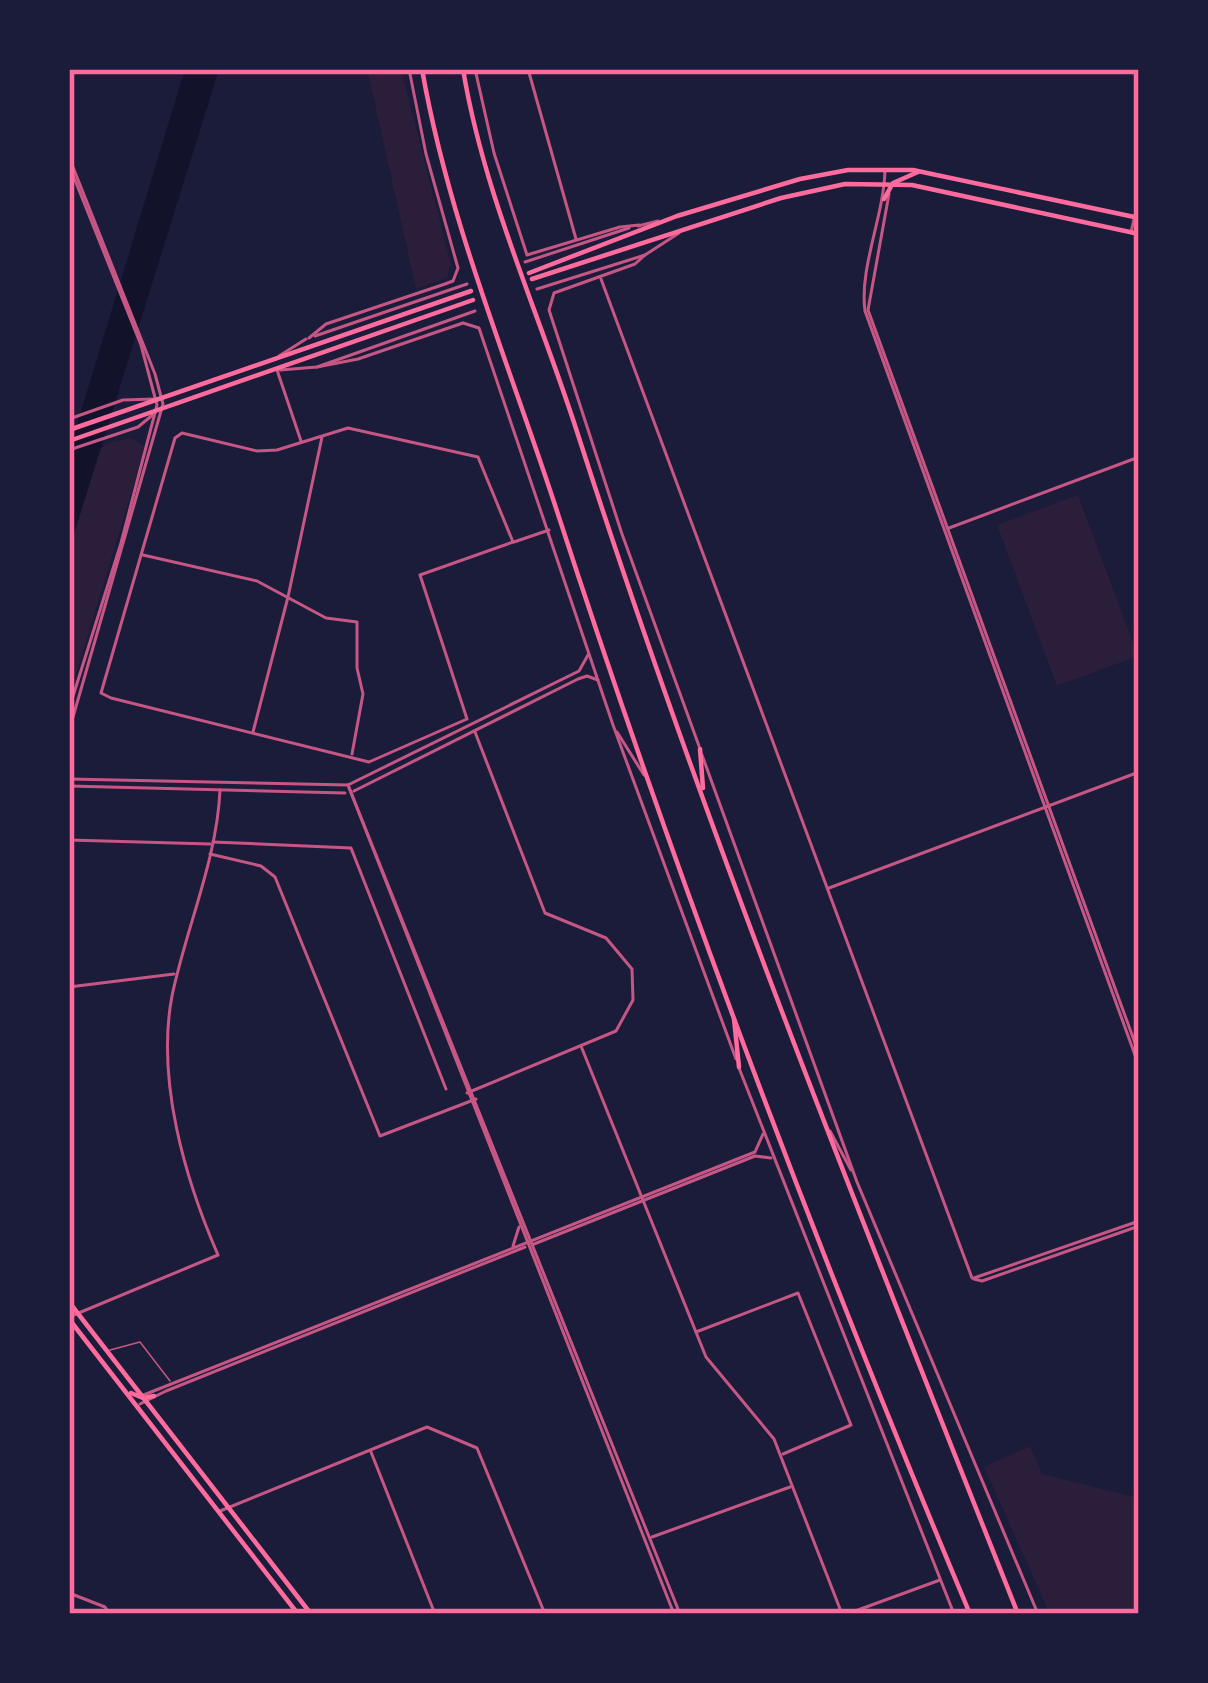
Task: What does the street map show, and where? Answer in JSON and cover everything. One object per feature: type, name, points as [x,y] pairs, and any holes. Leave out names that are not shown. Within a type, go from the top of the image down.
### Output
[{"type":"main road","points":[[422,69],[431,122],[468,248],[649,783],[839,1289],[970,1614]]},
{"type":"main road","points":[[463,69],[476,132],[508,235],[632,602],[819,1110],[1018,1614]]},
{"type":"main road","points":[[1135,233],[928,188],[889,184],[821,187],[530,276],[677,216],[818,175],[888,168],[1137,218]]},
{"type":"main road","points":[[884,199],[889,184],[923,172]]},
{"type":"main road","points":[[70,430],[471,291]]},
{"type":"main road","points":[[69,441],[473,300]]},
{"type":"main road","points":[[700,749],[704,800]]},
{"type":"main road","points":[[734,1013],[739,1067]]},
{"type":"main road","points":[[69,1302],[71,1316],[311,1614]]},
{"type":"main road","points":[[71,1316],[104,1349],[130,1388]]},
{"type":"main road","points":[[140,1400],[152,1394]]},
{"type":"main road","points":[[140,1400],[298,1614]]},
{"type":"street","points":[[271,361],[326,324],[446,284],[456,276],[458,268],[426,154],[409,69]]},
{"type":"street","points":[[476,69],[494,153],[526,259]]},
{"type":"street","points":[[528,69],[577,241]]},
{"type":"street","points":[[69,157],[116,279]]},
{"type":"street","points":[[69,165],[160,398],[69,731]]},
{"type":"street","points":[[888,168],[868,310],[944,530],[1139,1054]]},
{"type":"street","points":[[1135,233],[1139,198]]},
{"type":"street","points":[[878,257],[884,199]]},
{"type":"street","points":[[526,259],[677,216]]},
{"type":"street","points":[[526,259],[639,225]]},
{"type":"street","points":[[684,230],[635,264],[554,292],[549,310],[622,534],[857,1182],[1038,1614]]},
{"type":"street","points":[[537,289],[645,255]]},
{"type":"street","points":[[601,277],[972,1278],[1139,1223]]},
{"type":"street","points":[[309,338],[466,284]]},
{"type":"street","points":[[317,367],[475,311]]},
{"type":"street","points":[[301,442],[274,370],[358,359],[464,323],[475,325],[613,725],[773,1160],[954,1614]]},
{"type":"street","points":[[69,419],[121,401],[160,398]]},
{"type":"street","points":[[69,450],[138,427],[160,410]]},
{"type":"street","points":[[69,709],[160,410]]},
{"type":"street","points":[[513,542],[478,458],[348,428],[257,452],[182,433],[175,438],[101,693],[369,762],[467,718],[420,574],[549,530]]},
{"type":"street","points":[[253,734],[323,436]]},
{"type":"street","points":[[944,530],[1139,457]]},
{"type":"street","points":[[141,555],[232,574],[326,618],[357,622],[357,668],[363,694],[351,758]]},
{"type":"street","points":[[69,783],[348,785],[579,671],[588,649]]},
{"type":"street","points":[[69,783],[351,792],[583,677],[599,681]]},
{"type":"street","points":[[613,725],[649,783]]},
{"type":"street","points":[[470,1092],[616,1030],[633,1000],[632,969],[604,938],[545,913],[475,732]]},
{"type":"street","points":[[827,888],[1139,772]]},
{"type":"street","points":[[71,1316],[218,1255],[185,1165],[173,1106],[170,1025],[211,843],[219,783]]},
{"type":"street","points":[[348,785],[677,1614]]},
{"type":"street","points":[[351,792],[470,1092]]},
{"type":"street","points":[[334,793],[352,803]]},
{"type":"street","points":[[1047,807],[1139,1066]]},
{"type":"street","points":[[69,840],[351,848],[446,1089]]},
{"type":"street","points":[[208,854],[261,866],[275,877],[380,1136],[473,1101]]},
{"type":"street","points":[[69,987],[178,974]]},
{"type":"street","points":[[581,1046],[706,1358],[774,1439],[844,1614],[940,1580]]},
{"type":"street","points":[[473,1101],[529,1245]]},
{"type":"street","points":[[819,1110],[857,1182]]},
{"type":"street","points":[[152,1394],[754,1152],[763,1132]]},
{"type":"street","points":[[642,1198],[755,1156],[773,1160]]},
{"type":"street","points":[[512,1250],[519,1223]]},
{"type":"street","points":[[130,1388],[152,1394],[512,1250],[537,1260]]},
{"type":"street","points":[[694,1332],[798,1292],[851,1425],[780,1455]]},
{"type":"street","points":[[220,1511],[427,1427],[477,1448],[545,1614]]},
{"type":"street","points":[[370,1450],[435,1614]]},
{"type":"street","points":[[647,1539],[792,1487]]},
{"type":"street","points":[[69,1593],[105,1606],[110,1614]]},
{"type":"lane","points":[[926,198],[928,188]]},
{"type":"lane","points":[[104,1349],[138,1341],[166,1379],[174,1382]]},
{"type":"shaded area","points":[[185,69],[219,69],[69,550],[69,451]]},
{"type":"shaded area","points":[[367,69],[401,69],[451,264],[447,278],[416,289]]},
{"type":"shaded area","points":[[132,438],[143,446],[143,455],[69,697],[69,550],[100,449]]},
{"type":"shaded area","points":[[1078,495],[1138,656],[1057,686],[997,525]]},
{"type":"shaded area","points":[[1030,1446],[1042,1474],[1139,1498],[1139,1614],[1050,1614],[984,1467]]}]
